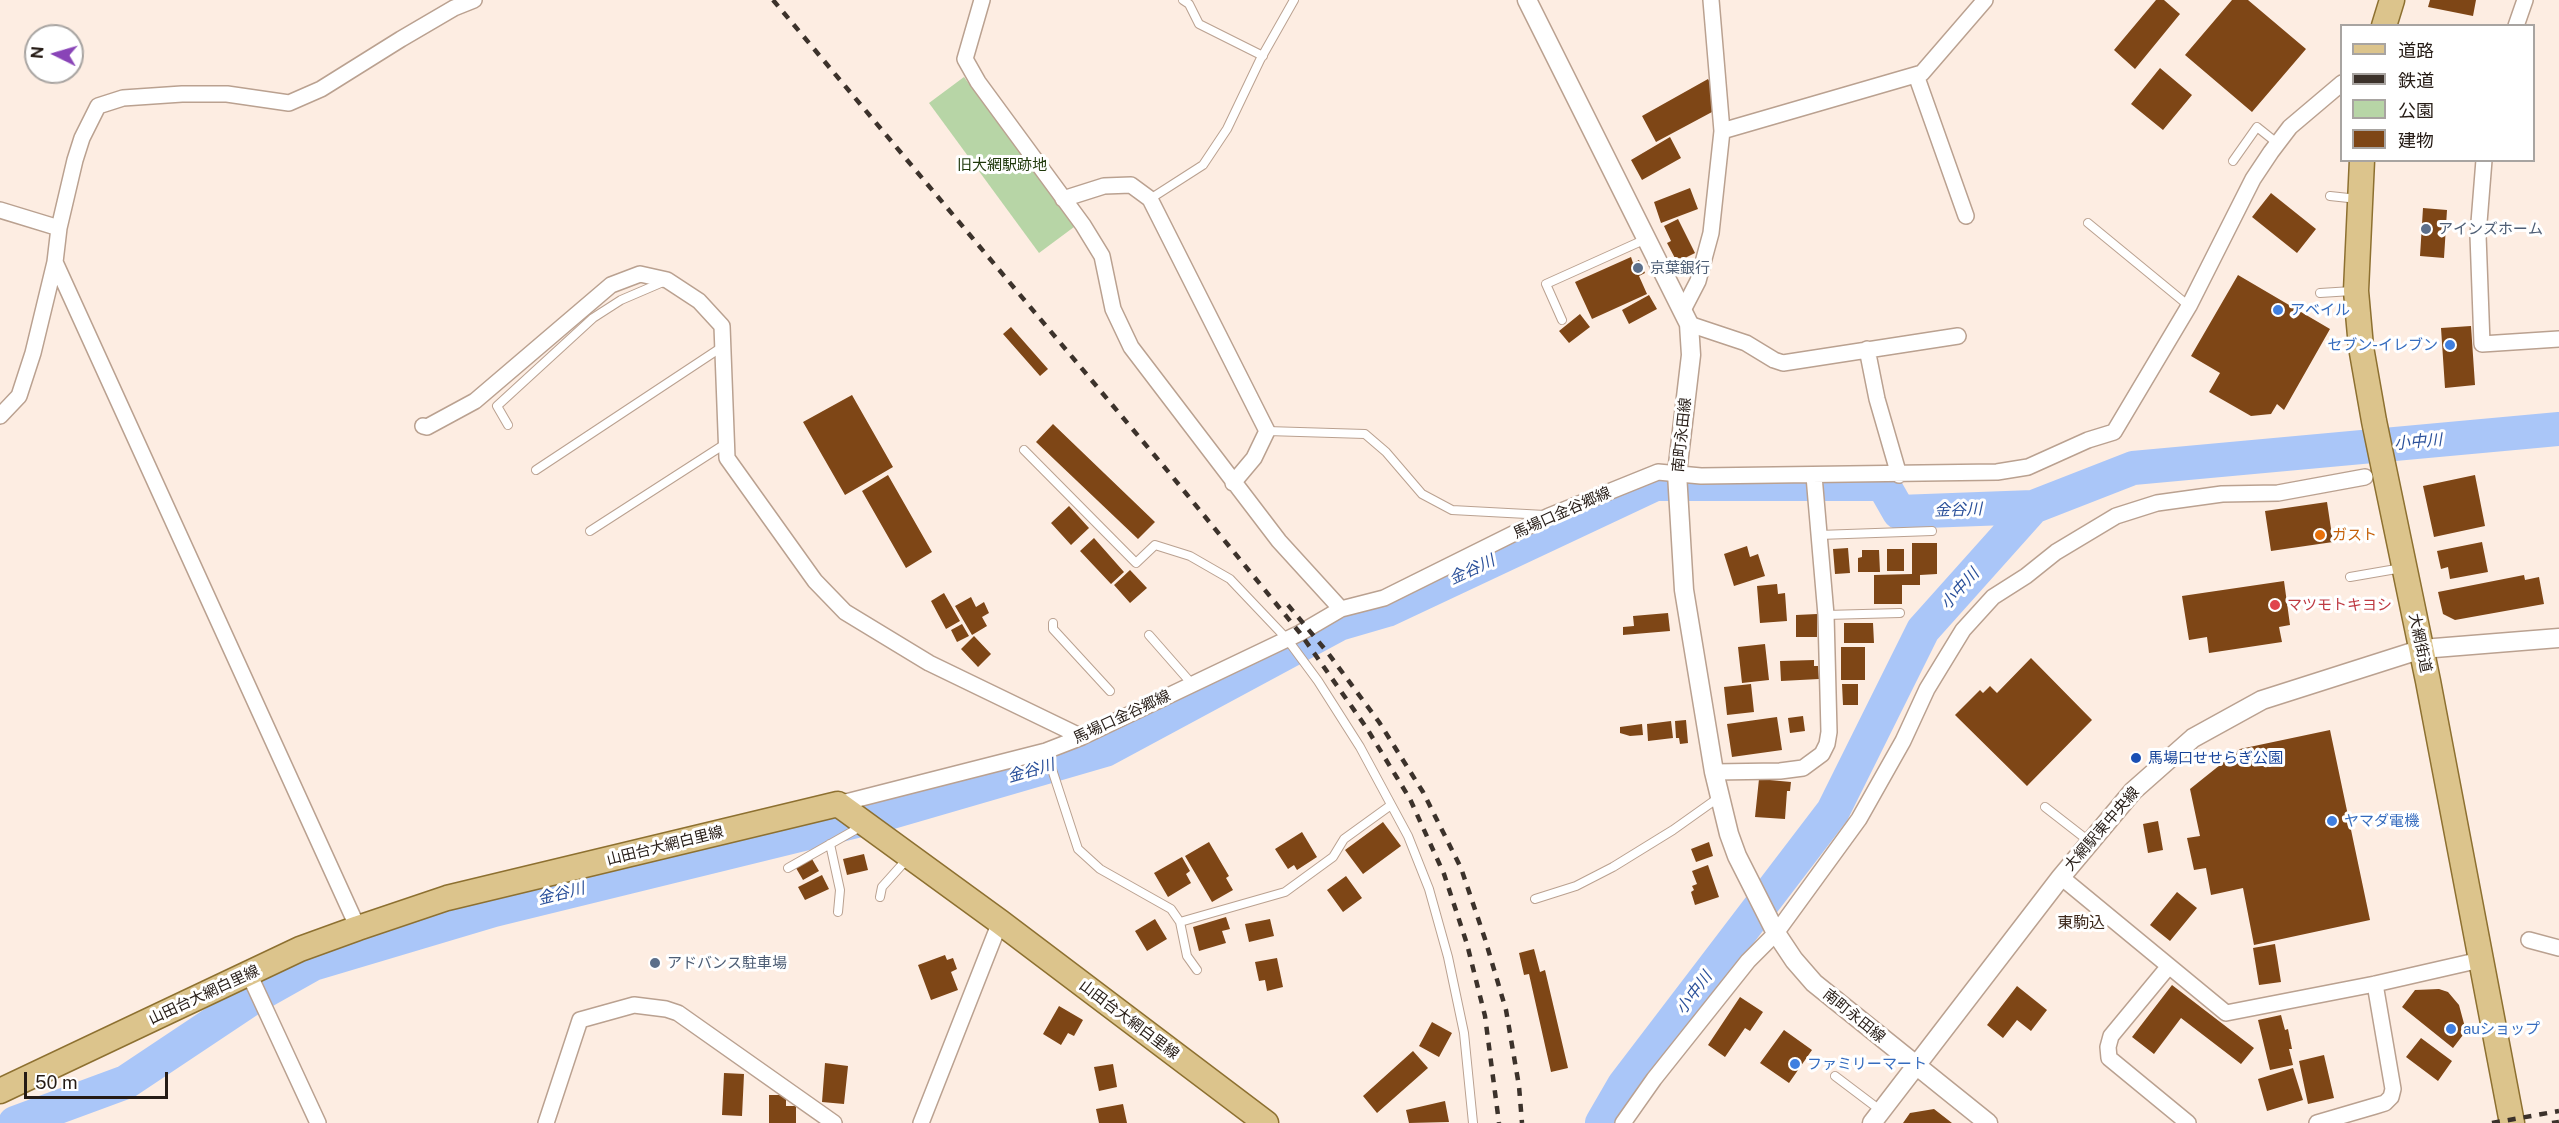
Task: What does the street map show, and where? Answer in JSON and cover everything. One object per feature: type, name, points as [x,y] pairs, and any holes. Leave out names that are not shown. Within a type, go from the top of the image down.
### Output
[{"type":"main road","points":[[2385,24],[2392,0]]},
{"type":"main road","name":"大網街道","points":[[2362,162],[2356,291],[2361,347],[2374,421],[2374,471],[2405,567],[2512,1123]]},
{"type":"main road","name":"山田台大網白里線","points":[[0,1091],[300,949],[358,928],[447,898],[838,804],[1000,922],[1266,1123]]},
{"type":"street","points":[[0,416],[19,396],[33,353],[55,262],[59,228],[78,149],[98,106],[123,98],[182,94],[226,94],[289,103],[321,89],[400,39],[454,8],[474,0]]},
{"type":"street","points":[[982,0],[966,59],[978,82],[1083,225],[1102,256],[1113,309],[1131,347],[1279,541],[1341,609]]},
{"type":"street","name":"南町永田線","points":[[1527,0],[1686,317],[1691,355],[1677,473],[1684,590],[1714,772],[1729,834],[1776,933],[1794,960],[1814,983],[1914,1066],[1988,1123]]},
{"type":"street","points":[[1711,0],[1722,131],[1711,233],[1686,317],[1746,343],[1783,363],[1958,336]]},
{"type":"street","points":[[1722,131],[1922,73],[1984,0]]},
{"type":"street","points":[[2517,24],[2525,0]]},
{"type":"street","points":[[1916,75],[1966,216]]},
{"type":"street","points":[[2189,306],[2253,179],[2277,143],[2290,127],[2340,84]]},
{"type":"street","points":[[2484,162],[2478,235],[2482,344],[2559,339]]},
{"type":"street","points":[[1064,199],[1104,186],[1131,185],[1150,199],[1267,430],[1254,458],[1233,483]]},
{"type":"street","points":[[0,210],[59,228]]},
{"type":"street","points":[[55,262],[358,928]]},
{"type":"street","points":[[423,426],[428,427],[475,401],[611,285],[640,274],[668,280],[699,301],[722,326],[727,458],[815,581],[845,612],[929,663],[1082,737]]},
{"type":"street","name":"馬場口金谷郷線","points":[[838,804],[1046,752],[1287,639],[1341,609],[1384,598],[1549,516],[1658,472],[1701,476],[1899,475],[1997,472],[2028,467],[2088,440],[2114,432],[2189,306]]},
{"type":"street","points":[[1867,349],[1877,399],[1899,475]]},
{"type":"street","points":[[1623,1123],[1654,1079],[1748,961],[1776,933],[1859,819],[1903,741],[1927,689],[1963,630],[1993,597],[2026,576],[2056,552],[2116,516],[2157,503],[2222,494],[2278,493],[2374,471]]},
{"type":"street","points":[[1714,772],[1780,771],[1803,768],[1822,754],[1827,744],[1829,732],[1826,615],[1814,476]]},
{"type":"street","name":"大網駅東中央線","points":[[1877,1117],[1914,1066],[2090,842],[2133,791],[2193,738],[2262,700],[2421,649],[2559,638]]},
{"type":"street","points":[[2061,877],[2226,1013],[2375,984],[2480,960]]},
{"type":"street","points":[[921,1123],[1000,922]]},
{"type":"street","points":[[2529,940],[2559,948]]},
{"type":"street","points":[[2169,966],[2111,1036],[2108,1047],[2109,1058],[2188,1123]]},
{"type":"street","points":[[249,974],[318,1123]]},
{"type":"street","points":[[2317,1123],[2385,1103],[2391,1097],[2393,1089],[2375,984]]},
{"type":"street","points":[[546,1123],[580,1020],[634,1005],[678,1013],[834,1123]]},
{"type":"lane","points":[[1183,0],[1189,4],[1199,24],[1263,56]]},
{"type":"lane","points":[[1150,199],[1203,165],[1227,129],[1294,0]]},
{"type":"lane","points":[[2233,161],[2257,127],[2277,143]]},
{"type":"lane","points":[[2330,196],[2359,199]]},
{"type":"lane","points":[[2088,223],[2189,306]]},
{"type":"lane","points":[[1562,320],[1546,284],[1646,239]]},
{"type":"lane","points":[[508,425],[496,406],[593,318],[621,300],[668,280]]},
{"type":"lane","points":[[2320,293],[2356,291]]},
{"type":"lane","points":[[536,470],[723,347]]},
{"type":"lane","points":[[1267,430],[1365,434],[1386,452],[1422,494],[1452,510],[1549,516]]},
{"type":"lane","points":[[590,531],[726,444]]},
{"type":"lane","points":[[1024,450],[1136,563],[1155,545],[1190,556],[1230,579],[1287,639],[1318,681],[1360,747],[1408,836],[1429,889],[1448,957],[1464,1033],[1473,1123]]},
{"type":"lane","points":[[1819,535],[1932,531]]},
{"type":"lane","points":[[2350,578],[2405,567]]},
{"type":"lane","points":[[1826,615],[1900,613]]},
{"type":"lane","points":[[1053,623],[1053,629],[1110,691]]},
{"type":"lane","points":[[1149,635],[1192,684]]},
{"type":"lane","points":[[1046,752],[1078,849],[1100,868],[1172,909],[1180,922],[1187,956],[1197,970]]},
{"type":"lane","points":[[1535,899],[1576,886],[1613,867],[1673,830],[1719,797]]},
{"type":"lane","points":[[1180,922],[1285,892],[1333,857],[1344,839],[1391,806]]},
{"type":"lane","points":[[2045,807],[2090,842]]},
{"type":"lane","points":[[788,868],[866,824]]},
{"type":"lane","points":[[830,844],[840,890],[838,912]]},
{"type":"lane","points":[[880,897],[882,887],[910,856]]},
{"type":"lane","points":[[1835,1076],[1877,1117]]},
{"type":"green space","name":"旧大網駅跡地","points":[[964,77],[1074,227],[1039,253],[929,103]]},
{"type":"building","points":[[2156,0],[2164,0],[2180,14],[2135,69],[2114,50]]},
{"type":"building","points":[[2232,0],[2248,0],[2306,49],[2252,112],[2185,55]]},
{"type":"building","points":[[2430,0],[2476,0],[2473,16],[2428,7]]},
{"type":"building","points":[[2160,68],[2192,95],[2163,130],[2131,104]]},
{"type":"building","points":[[1708,79],[1715,91],[1712,112],[1656,142],[1642,116]]},
{"type":"building","points":[[1670,137],[1681,158],[1642,180],[1631,160]]},
{"type":"building","points":[[1690,188],[1698,209],[1661,223],[1654,202]]},
{"type":"building","points":[[2271,193],[2316,229],[2297,253],[2252,217]]},
{"type":"building","points":[[2423,208],[2447,210],[2444,258],[2420,256]]},
{"type":"building","points":[[1678,219],[1695,253],[1677,262],[1667,243],[1671,241],[1664,226]]},
{"type":"building","points":[[1631,257],[1633,263],[1639,260],[1645,273],[1639,276],[1647,294],[1592,319],[1575,282]]},
{"type":"building","points":[[2238,275],[2330,329],[2284,410],[2277,404],[2271,414],[2251,416],[2209,392],[2220,373],[2191,356]]},
{"type":"building","points":[[1649,295],[1657,309],[1629,324],[1622,310]]},
{"type":"building","points":[[1580,314],[1590,327],[1569,343],[1559,331]]},
{"type":"building","points":[[2471,326],[2475,385],[2445,388],[2441,328]]},
{"type":"building","points":[[1011,327],[1048,369],[1040,376],[1003,334]]},
{"type":"building","points":[[852,395],[893,467],[845,495],[803,422]]},
{"type":"building","points":[[1053,424],[1155,522],[1138,539],[1036,442]]},
{"type":"building","points":[[888,475],[932,552],[906,568],[862,491]]},
{"type":"building","points":[[2475,475],[2485,526],[2434,537],[2423,486]]},
{"type":"building","points":[[2327,502],[2333,542],[2271,551],[2265,511]]},
{"type":"building","points":[[1069,506],[1089,528],[1071,545],[1051,523]]},
{"type":"building","points":[[1094,538],[1124,572],[1111,584],[1080,551]]},
{"type":"building","points":[[2482,542],[2488,572],[2450,579],[2448,567],[2441,569],[2437,551]]},
{"type":"building","points":[[1912,543],[1937,543],[1937,574],[1920,575],[1920,585],[1902,585],[1902,604],[1874,604],[1874,575],[1912,574]]},
{"type":"building","points":[[1747,546],[1750,557],[1758,554],[1765,576],[1734,586],[1724,554]]},
{"type":"building","points":[[1848,548],[1850,573],[1835,574],[1833,549]]},
{"type":"building","points":[[1887,549],[1904,549],[1904,571],[1887,571]]},
{"type":"building","points":[[1862,550],[1879,550],[1880,572],[1858,572],[1858,558],[1862,557]]},
{"type":"building","points":[[1130,570],[1147,588],[1130,603],[1114,585]]},
{"type":"building","points":[[2524,575],[2525,580],[2539,577],[2544,604],[2455,620],[2443,614],[2438,592]]},
{"type":"building","points":[[2284,581],[2290,625],[2279,627],[2282,642],[2209,653],[2207,637],[2189,640],[2182,596]]},
{"type":"building","points":[[1777,584],[1778,594],[1785,593],[1787,621],[1760,623],[1757,586]]},
{"type":"building","points":[[944,593],[960,621],[946,629],[931,601]]},
{"type":"building","points":[[971,597],[976,607],[984,602],[989,613],[982,617],[987,626],[972,635],[955,606]]},
{"type":"building","points":[[1668,613],[1670,631],[1623,635],[1623,627],[1634,626],[1633,616]]},
{"type":"building","points":[[1817,614],[1817,637],[1796,637],[1796,615]]},
{"type":"building","points":[[1844,623],[1873,623],[1874,643],[1844,643]]},
{"type":"building","points":[[962,624],[969,636],[957,642],[951,630]]},
{"type":"building","points":[[974,636],[991,654],[978,667],[961,649]]},
{"type":"building","points":[[1765,644],[1769,680],[1742,683],[1738,647]]},
{"type":"building","points":[[1841,647],[1865,647],[1865,680],[1841,680]]},
{"type":"building","points":[[2031,658],[2092,720],[2027,786],[1955,715],[1980,690],[1983,693],[1990,686],[1997,693]]},
{"type":"building","points":[[1814,660],[1814,666],[1818,666],[1819,679],[1781,681],[1780,661]]},
{"type":"building","points":[[1751,684],[1754,712],[1727,715],[1724,687]]},
{"type":"building","points":[[1842,684],[1858,684],[1858,705],[1843,705]]},
{"type":"building","points":[[1803,716],[1805,731],[1790,733],[1788,718]]},
{"type":"building","points":[[1777,717],[1782,750],[1732,757],[1727,724]]},
{"type":"building","points":[[1686,720],[1688,743],[1680,744],[1679,738],[1676,738],[1675,721]]},
{"type":"building","points":[[1671,721],[1673,738],[1648,741],[1647,724]]},
{"type":"building","points":[[1642,724],[1643,735],[1630,736],[1620,733],[1620,727]]},
{"type":"building","points":[[2330,730],[2370,920],[2254,945],[2243,888],[2211,895],[2206,868],[2194,870],[2187,838],[2200,836],[2190,789],[2240,749]]},
{"type":"building","points":[[1759,779],[1791,782],[1790,791],[1787,791],[1785,819],[1755,817]]},
{"type":"building","points":[[2158,821],[2163,850],[2148,853],[2143,824]]},
{"type":"building","points":[[1383,822],[1401,846],[1363,874],[1345,850]]},
{"type":"building","points":[[1302,832],[1317,857],[1297,870],[1294,865],[1288,869],[1275,849]]},
{"type":"building","points":[[1209,842],[1229,876],[1226,878],[1233,890],[1212,902],[1185,856]]},
{"type":"building","points":[[1709,842],[1713,856],[1696,862],[1691,849]]},
{"type":"building","points":[[864,854],[868,870],[847,875],[843,859]]},
{"type":"building","points":[[1182,857],[1190,871],[1186,874],[1191,883],[1168,897],[1154,873]]},
{"type":"building","points":[[812,859],[819,871],[803,880],[796,868]]},
{"type":"building","points":[[1708,865],[1719,897],[1695,905],[1691,892],[1694,890],[1692,886],[1697,884],[1692,871]]},
{"type":"building","points":[[822,875],[829,889],[805,900],[798,887]]},
{"type":"building","points":[[1346,876],[1362,898],[1343,912],[1327,890]]},
{"type":"building","points":[[2177,892],[2197,908],[2170,941],[2150,925]]},
{"type":"building","points":[[1226,917],[1230,929],[1222,931],[1226,943],[1199,951],[1193,927]]},
{"type":"building","points":[[1155,919],[1167,939],[1147,951],[1135,931]]},
{"type":"building","points":[[1270,919],[1274,936],[1249,942],[1245,924]]},
{"type":"building","points":[[2275,944],[2281,982],[2259,985],[2253,948]]},
{"type":"building","points":[[1534,949],[1540,972],[1545,970],[1568,1068],[1551,1072],[1529,974],[1524,975],[1519,953]]},
{"type":"building","points":[[945,955],[947,960],[953,958],[957,969],[951,972],[958,990],[931,1000],[918,965]]},
{"type":"building","points":[[1277,958],[1283,987],[1267,991],[1265,980],[1259,981],[1255,962]]},
{"type":"building","points":[[2172,985],[2254,1048],[2241,1064],[2181,1018],[2154,1054],[2132,1037]]},
{"type":"building","points":[[2017,986],[2047,1010],[2031,1031],[2017,1020],[2003,1038],[1987,1025]]},
{"type":"building","points":[[2439,989],[2448,992],[2459,1005],[2466,1031],[2453,1048],[2402,1007],[2415,990]]},
{"type":"building","points":[[1740,997],[1763,1012],[1750,1031],[1745,1028],[1725,1057],[1708,1045]]},
{"type":"building","points":[[1059,1006],[1083,1020],[1074,1036],[1068,1033],[1061,1045],[1043,1034]]},
{"type":"building","points":[[2281,1015],[2285,1030],[2288,1029],[2293,1065],[2270,1070],[2258,1020]]},
{"type":"building","points":[[1432,1022],[1452,1033],[1439,1057],[1419,1046]]},
{"type":"building","points":[[1784,1030],[1812,1050],[1789,1083],[1760,1063]]},
{"type":"building","points":[[2421,1038],[2452,1061],[2438,1081],[2406,1057]]},
{"type":"building","points":[[1413,1051],[1428,1068],[1377,1113],[1363,1096]]},
{"type":"building","points":[[2324,1055],[2334,1098],[2308,1104],[2299,1061]]},
{"type":"building","points":[[825,1063],[848,1066],[844,1104],[822,1102]]},
{"type":"building","points":[[1113,1064],[1117,1087],[1099,1091],[1094,1067]]},
{"type":"building","points":[[2293,1068],[2303,1100],[2267,1111],[2258,1079]]},
{"type":"building","points":[[724,1073],[744,1074],[742,1116],[722,1115]]},
{"type":"building","points":[[769,1095],[786,1095],[786,1106],[796,1106],[796,1123],[769,1123]]},
{"type":"building","points":[[1445,1101],[1449,1122],[1409,1123],[1406,1110]]},
{"type":"building","points":[[1123,1104],[1127,1123],[1099,1123],[1096,1109]]},
{"type":"building","points":[[1934,1109],[1952,1123],[1903,1123],[1910,1113]]},
{"type":"waterway","name":"小中川","points":[[1602,1123],[1624,1085],[1833,811],[1923,630],[2033,507],[2133,468],[2559,429]]},
{"type":"waterway","name":"金谷川","points":[[15,1123],[126,1082],[249,1000],[313,964],[494,910],[885,814],[1105,750],[1339,624],[1387,610],[1655,484],[1883,484],[1899,512],[2033,507]]},
{"type":"railway","points":[[773,0],[1171,475],[1300,633],[1366,727],[1410,799],[1444,874],[1467,944],[1485,1016],[1499,1123]]},
{"type":"railway","points":[[1288,605],[1328,653],[1379,722],[1423,792],[1461,868],[1506,1010],[1519,1086],[1522,1123]]},
{"type":"railway","points":[[2492,1123],[2559,1111]]},
{"type":"railway","points":[[2552,1123],[2559,1122]]},
{"type":"place","name":"アインズホーム","points":[[2426,229]]},
{"type":"place","name":"京葉銀行","points":[[1638,268]]},
{"type":"place","name":"アベイル","points":[[2278,310]]},
{"type":"place","name":"セブン-イレブン","points":[[2450,345]]},
{"type":"place","name":"ガスト","points":[[2320,535]]},
{"type":"place","name":"マツモトキヨシ","points":[[2275,605]]},
{"type":"place","name":"馬場口せせらぎ公園","points":[[2136,758]]},
{"type":"place","name":"ヤマダ電機","points":[[2332,821]]},
{"type":"place","name":"アドバンス駐車場","points":[[655,963]]},
{"type":"place","name":"auショップ","points":[[2451,1029]]},
{"type":"place","name":"ファミリーマート","points":[[1795,1064]]},
{"type":"district","name":"東駒込","points":[[2081,923]]}]
